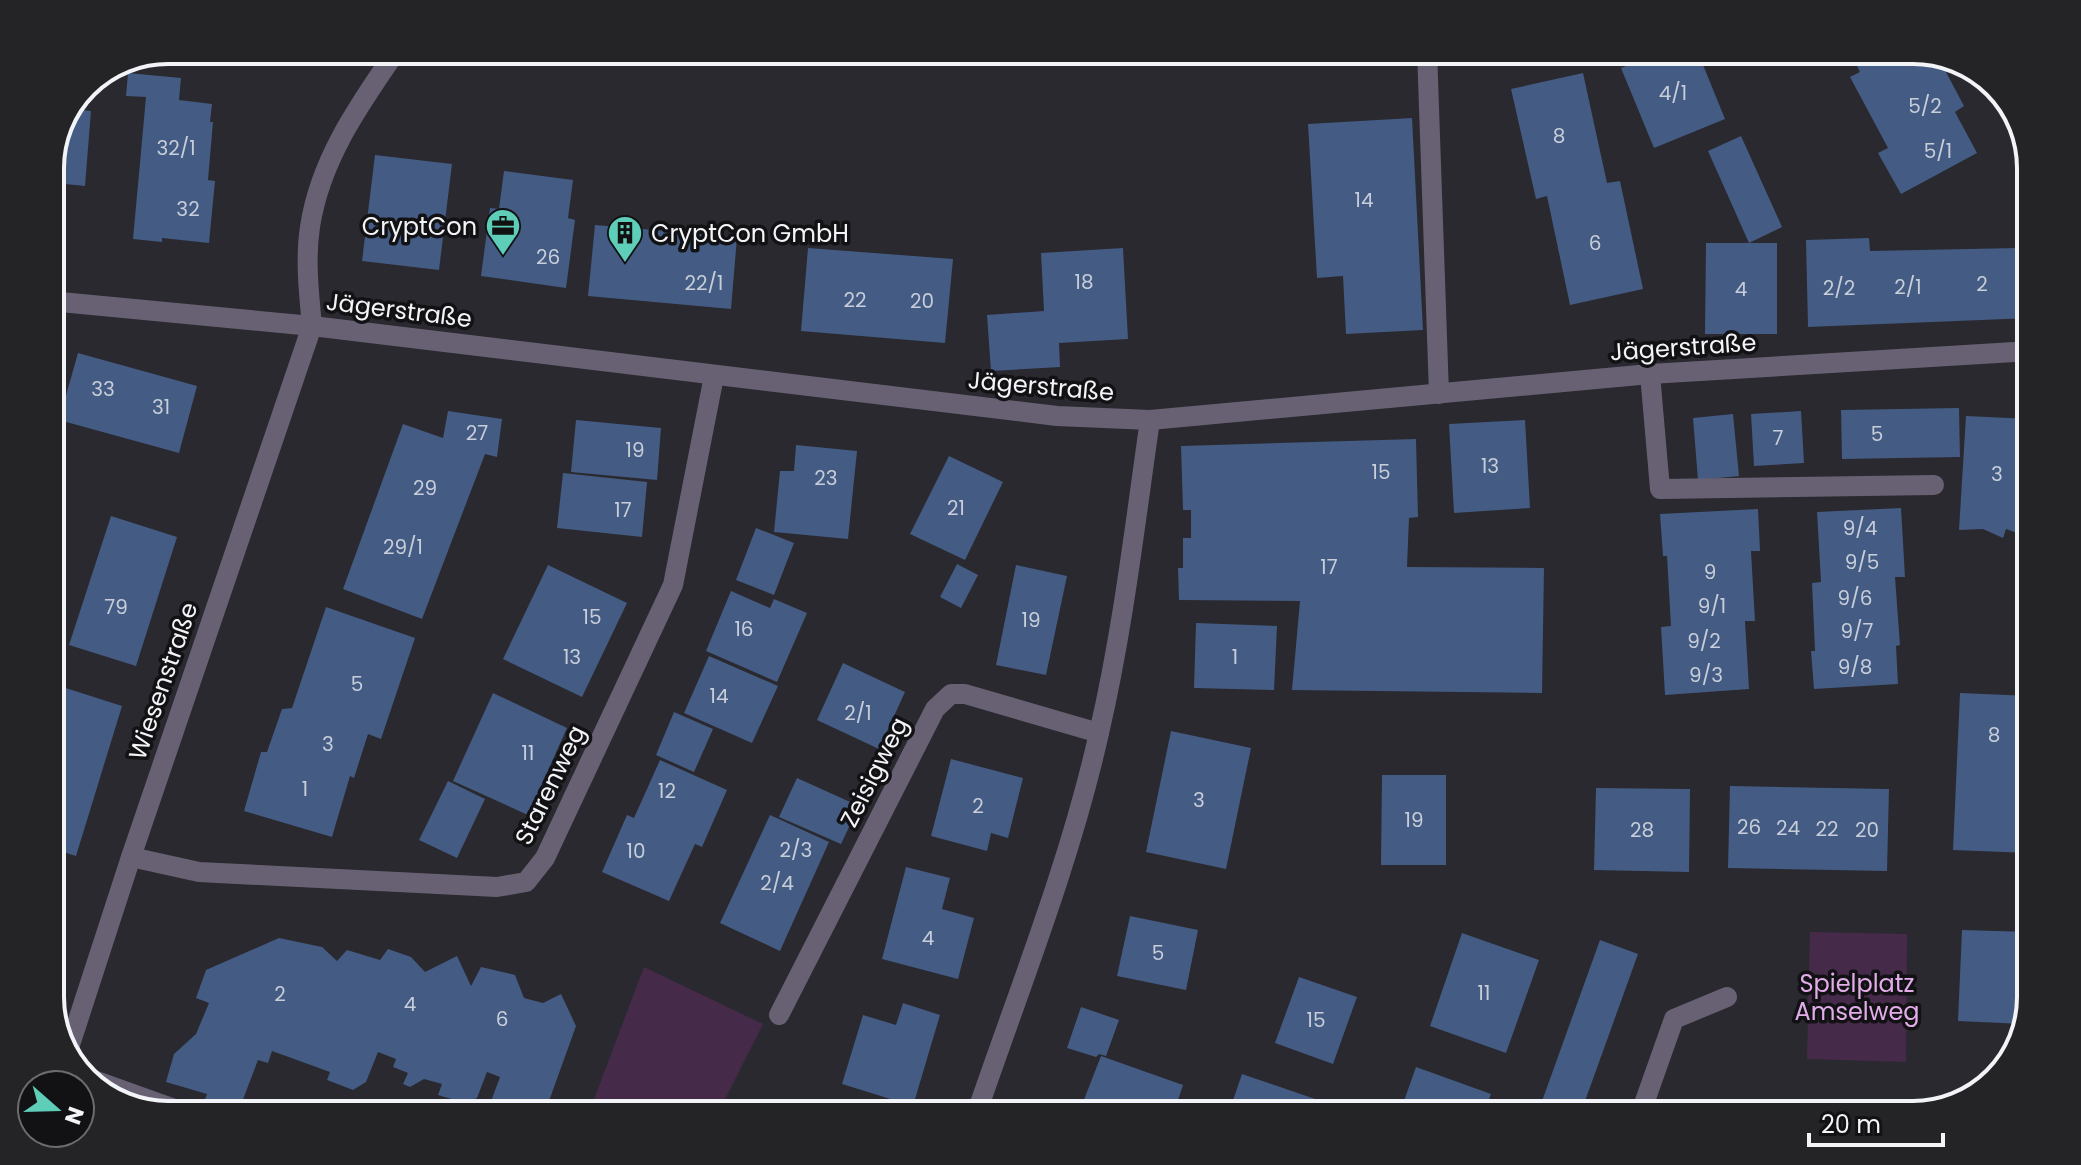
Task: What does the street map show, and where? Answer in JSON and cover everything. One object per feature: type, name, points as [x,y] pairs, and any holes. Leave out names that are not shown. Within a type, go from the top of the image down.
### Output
[{"type":"street","points":[[312,326],[309,230],[317,192],[339,138],[388,64]]},
{"type":"street","points":[[1427,64],[1439,394]]},
{"type":"street","name":"Jägerstraße","points":[[64,302],[312,326],[1057,416],[1150,420],[1650,374],[2017,352]]},
{"type":"street","name":"Wiesenstraße","points":[[73,1037],[312,326]]},
{"type":"street","points":[[1650,374],[1660,489],[1934,485]]},
{"type":"street","name":"Starenweg","points":[[131,857],[199,872],[497,887],[526,882],[545,858],[673,585],[714,376]]},
{"type":"street","points":[[981,1101],[1068,845],[1099,733],[1125,592],[1150,420]]},
{"type":"street","name":"Zeisigweg","points":[[779,1015],[935,709],[951,694],[965,694],[1099,733]]},
{"type":"street","points":[[1645,1101],[1674,1019],[1727,997]]},
{"type":"green space","name":"Spielplatz Amselweg","points":[[1810,932],[1907,934],[1906,1062],[1807,1059]]},
{"type":"green space","points":[[644,967],[763,1024],[724,1101],[593,1101]]},
{"type":"building","points":[[1631,64],[1703,64],[1725,119],[1654,148],[1621,68]]},
{"type":"building","points":[[1856,64],[1913,64],[1945,69],[1964,106],[1955,112],[1977,153],[1901,194],[1878,153],[1888,148],[1850,77],[1860,72]]},
{"type":"building","points":[[128,73],[181,78],[179,100],[212,104],[208,180],[215,181],[209,243],[162,238],[162,242],[133,239],[146,97],[126,96]]},
{"type":"building","points":[[1583,73],[1607,183],[1620,181],[1643,289],[1570,305],[1547,196],[1536,199],[1511,89]]},
{"type":"building","points":[[81,110],[91,111],[85,186],[64,184],[68,141]]},
{"type":"building","points":[[1412,118],[1423,330],[1346,334],[1343,276],[1317,278],[1308,124]]},
{"type":"building","points":[[1741,136],[1782,227],[1749,243],[1708,151]]},
{"type":"building","points":[[375,155],[452,164],[439,270],[362,261]]},
{"type":"building","points":[[504,171],[573,180],[568,218],[575,220],[566,288],[481,276],[490,208],[499,209]]},
{"type":"building","points":[[595,225],[737,237],[731,309],[588,296]]},
{"type":"building","points":[[1869,238],[1870,251],[2017,248],[2017,319],[1808,327],[1806,240]]},
{"type":"building","points":[[1706,243],[1777,243],[1777,334],[1705,334]]},
{"type":"building","points":[[808,248],[953,259],[945,343],[801,331]]},
{"type":"building","points":[[1123,248],[1128,339],[1059,343],[1060,367],[991,371],[987,315],[1044,311],[1041,253]]},
{"type":"building","points":[[78,353],[197,386],[179,453],[64,421],[64,402]]},
{"type":"building","points":[[1959,408],[1960,457],[1842,459],[1841,410]]},
{"type":"building","points":[[448,411],[502,419],[497,457],[485,454],[422,619],[343,589],[403,424],[443,438]]},
{"type":"building","points":[[1801,411],[1804,463],[1754,466],[1751,414]]},
{"type":"building","points":[[1733,414],[1739,476],[1698,480],[1693,418]]},
{"type":"building","points":[[1966,416],[2017,418],[2017,533],[2006,529],[2003,538],[1983,529],[1959,530]]},
{"type":"building","points":[[576,420],[661,428],[657,480],[571,472]]},
{"type":"building","points":[[1525,420],[1530,508],[1454,513],[1449,424]]},
{"type":"building","points":[[1416,439],[1418,517],[1409,518],[1407,567],[1544,568],[1542,693],[1292,690],[1300,601],[1179,600],[1178,568],[1183,568],[1183,538],[1191,538],[1191,510],[1183,510],[1181,446]]},
{"type":"building","points":[[796,445],[857,451],[848,539],[774,532],[780,471],[794,471]]},
{"type":"building","points":[[949,456],[1003,482],[965,560],[910,534]]},
{"type":"building","points":[[563,473],[647,482],[642,537],[557,528]]},
{"type":"building","points":[[1901,508],[1905,577],[1895,577],[1900,645],[1896,646],[1898,684],[1814,689],[1812,583],[1821,582],[1817,512]]},
{"type":"building","points":[[1758,509],[1760,551],[1751,551],[1755,621],[1745,621],[1749,689],[1665,695],[1661,627],[1671,626],[1667,556],[1663,556],[1660,514]]},
{"type":"building","points":[[111,516],[177,537],[136,666],[69,645]]},
{"type":"building","points":[[756,528],[794,543],[774,595],[736,580]]},
{"type":"building","points":[[957,564],[978,575],[961,608],[940,597]]},
{"type":"building","points":[[548,565],[627,603],[582,697],[503,659]]},
{"type":"building","points":[[1016,565],[1067,576],[1046,675],[996,665]]},
{"type":"building","points":[[731,591],[770,608],[774,599],[807,613],[777,682],[706,651]]},
{"type":"building","points":[[326,607],[415,638],[381,739],[368,734],[354,778],[350,776],[332,837],[244,811],[261,752],[267,752],[282,709],[292,708]]},
{"type":"building","points":[[1196,623],[1277,626],[1274,690],[1194,688]]},
{"type":"building","points":[[709,656],[778,686],[752,743],[684,713]]},
{"type":"building","points":[[843,663],[905,692],[879,749],[817,720]]},
{"type":"building","points":[[64,687],[122,706],[76,856],[64,852]]},
{"type":"building","points":[[493,693],[567,728],[528,815],[453,781]]},
{"type":"building","points":[[1960,693],[2017,695],[2017,853],[1953,850]]},
{"type":"building","points":[[674,712],[713,729],[694,772],[656,755]]},
{"type":"building","points":[[1171,731],[1251,748],[1226,869],[1146,852]]},
{"type":"building","points":[[951,759],[1023,778],[1008,838],[991,833],[987,851],[931,836]]},
{"type":"building","points":[[660,760],[727,790],[702,847],[695,844],[669,901],[602,872],[627,815],[634,818]]},
{"type":"building","points":[[1382,775],[1446,775],[1446,865],[1381,865]]},
{"type":"building","points":[[797,778],[859,806],[841,844],[779,817]]},
{"type":"building","points":[[448,781],[485,799],[457,858],[419,840]]},
{"type":"building","points":[[1730,786],[1889,789],[1887,871],[1728,868]]},
{"type":"building","points":[[1596,788],[1690,789],[1689,872],[1594,870]]},
{"type":"building","points":[[770,815],[829,842],[780,951],[720,923]]},
{"type":"building","points":[[906,867],[950,878],[942,909],[974,918],[958,979],[882,959]]},
{"type":"building","points":[[1130,916],[1198,930],[1186,990],[1117,976]]},
{"type":"building","points":[[1962,930],[2017,932],[2017,997],[2013,1024],[1958,1021]]},
{"type":"building","points":[[1462,933],[1539,960],[1506,1053],[1430,1026]]},
{"type":"building","points":[[279,938],[322,947],[337,961],[347,950],[380,960],[388,949],[411,957],[425,972],[457,956],[471,986],[481,967],[515,975],[524,998],[543,1003],[561,994],[576,1026],[549,1101],[491,1101],[500,1077],[487,1072],[477,1098],[458,1101],[438,1095],[442,1084],[424,1079],[410,1087],[403,1084],[408,1073],[393,1067],[396,1059],[378,1052],[366,1082],[353,1090],[327,1080],[330,1072],[272,1051],[268,1063],[258,1060],[242,1101],[204,1101],[207,1094],[166,1082],[174,1054],[196,1034],[209,1003],[196,998],[206,970]]},
{"type":"building","points":[[1600,940],[1638,954],[1585,1101],[1542,1101]]},
{"type":"building","points":[[1299,977],[1357,997],[1333,1064],[1275,1043]]},
{"type":"building","points":[[903,1003],[940,1015],[914,1101],[897,1101],[842,1084],[863,1015],[896,1025]]},
{"type":"building","points":[[1081,1007],[1119,1020],[1106,1056],[1099,1054],[1096,1057],[1067,1048]]},
{"type":"building","points":[[1101,1056],[1183,1085],[1178,1101],[1083,1101]]},
{"type":"building","points":[[1416,1067],[1491,1094],[1488,1101],[1404,1101]]},
{"type":"building","points":[[1242,1074],[1321,1101],[1233,1101]]},
{"type":"place","name":"CryptCon","points":[[503,257]]},
{"type":"place","name":"CryptCon GmbH","points":[[625,264]]}]
